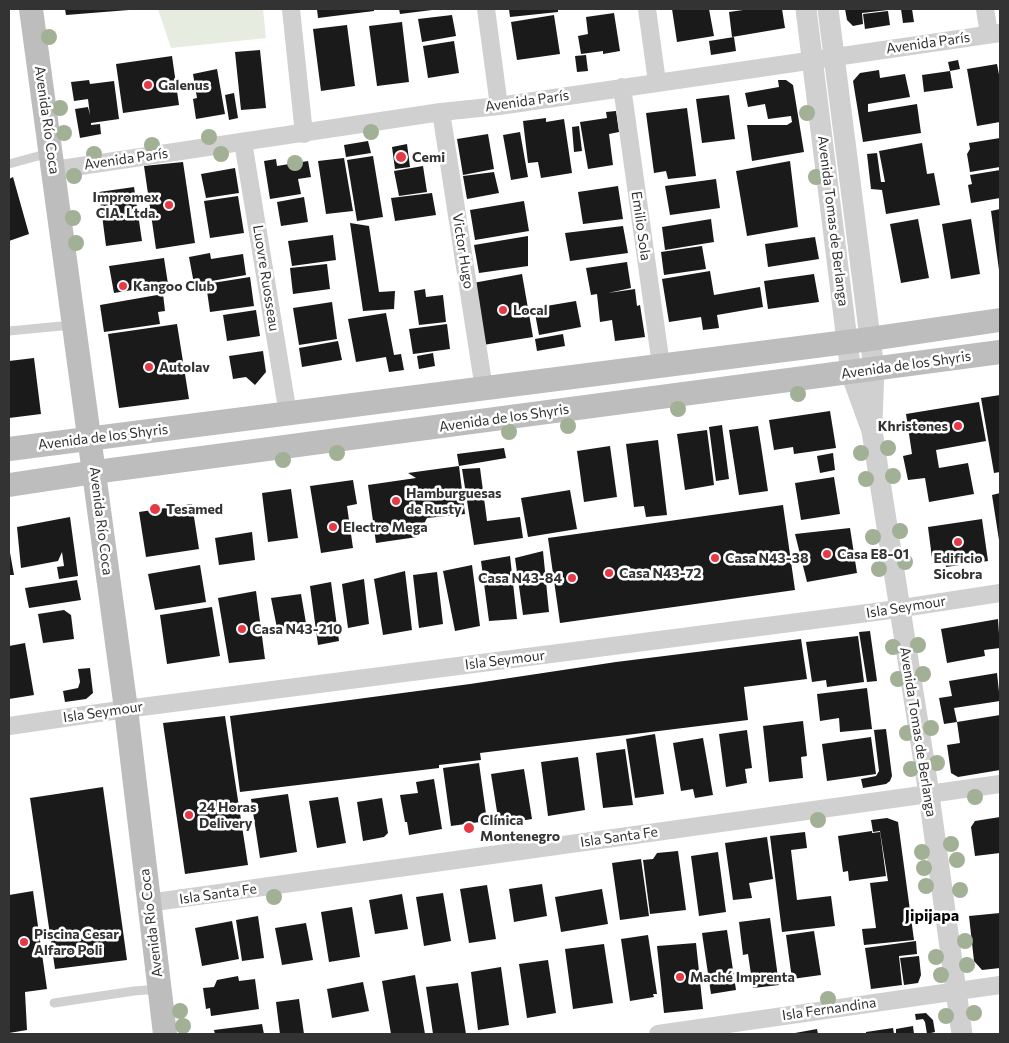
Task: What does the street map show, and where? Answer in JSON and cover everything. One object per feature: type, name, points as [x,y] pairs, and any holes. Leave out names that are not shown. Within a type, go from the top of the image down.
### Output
[{"type":"main road","name":"Avenida Río Coca","points":[[31,9],[126,709],[165,1034]]},
{"type":"main road","name":"Avenida de los Shyris","points":[[9,449],[484,389],[1000,320]]},
{"type":"main road","name":"Avenida de los Shyris","points":[[9,485],[94,472],[1000,352]]},
{"type":"street","points":[[291,9],[304,134]]},
{"type":"street","points":[[486,9],[499,106]]},
{"type":"street","points":[[646,9],[657,82]]},
{"type":"street","name":"Avenida Tomas de Berlanga","points":[[806,9],[859,340],[874,369],[872,431],[928,794],[962,1034]]},
{"type":"street","name":"Avenida Tomas de Berlanga","points":[[828,9],[835,56],[859,340],[851,373],[872,431]]},
{"type":"street","points":[[985,9],[995,33]]},
{"type":"street","name":"Avenida París","points":[[53,161],[304,134],[441,112],[499,106],[995,33]]},
{"type":"street","name":"Emilio Sola","points":[[622,87],[661,365]]},
{"type":"street","name":"Victor Hugo","points":[[441,112],[484,389]]},
{"type":"street","name":"Luovre Ruosseau","points":[[243,142],[288,414]]},
{"type":"street","name":"Isla Seymour","points":[[9,726],[1000,593]]},
{"type":"street","name":"Isla Santa Fe","points":[[148,903],[1000,784]]},
{"type":"street","name":"Isla Fernandina","points":[[658,1034],[1000,984]]},
{"type":"lane","points":[[9,164],[53,161]]},
{"type":"lane","points":[[9,332],[74,325]]},
{"type":"lane","points":[[54,1003],[159,989]]},
{"type":"shaded area","points":[[158,9],[263,9],[266,38],[171,48]]},
{"type":"building","points":[[65,9],[129,9],[129,10],[66,15]]},
{"type":"building","points":[[317,9],[374,9],[374,11],[318,18]]},
{"type":"building","points":[[399,9],[432,9],[432,10],[400,14]]},
{"type":"building","points":[[509,9],[558,9],[558,12],[510,17]]},
{"type":"building","points":[[672,9],[709,9],[714,36],[677,42]]},
{"type":"building","points":[[750,9],[782,9],[785,28],[732,37],[729,12]]},
{"type":"building","points":[[845,9],[888,10],[862,13],[863,24],[853,26],[847,20]]},
{"type":"building","points":[[901,9],[912,9],[914,22],[903,23]]},
{"type":"building","points":[[888,11],[890,25],[865,29],[863,14]]},
{"type":"building","points":[[614,13],[620,51],[603,54],[603,51],[581,54],[578,36],[588,34],[586,17]]},
{"type":"building","points":[[452,15],[456,36],[422,42],[418,19]]},
{"type":"building","points":[[554,15],[560,54],[517,60],[511,22]]},
{"type":"building","points":[[402,22],[409,82],[377,86],[369,26]]},
{"type":"building","points":[[347,25],[355,86],[321,91],[313,29]]},
{"type":"building","points":[[734,37],[736,51],[711,55],[709,41]]},
{"type":"building","points":[[454,41],[459,73],[428,78],[423,46]]},
{"type":"building","points":[[260,50],[266,108],[241,110],[235,52]]},
{"type":"building","points":[[586,55],[588,71],[577,72],[575,56]]},
{"type":"building","name":"Galenus","points":[[172,56],[179,105],[123,113],[116,64]]},
{"type":"building","points":[[958,60],[960,69],[950,71],[948,62]]},
{"type":"building","points":[[997,64],[1000,80],[1000,122],[977,126],[967,69]]},
{"type":"building","points":[[217,69],[225,114],[196,119],[193,99],[197,98],[193,74]]},
{"type":"building","points":[[879,70],[880,78],[905,74],[910,97],[868,104],[868,112],[917,104],[921,133],[863,142],[853,81],[860,73]]},
{"type":"building","points":[[950,71],[953,88],[924,92],[922,75]]},
{"type":"building","points":[[89,80],[90,84],[114,81],[119,119],[91,123],[91,125],[100,124],[101,134],[80,138],[75,109],[88,107],[90,115],[88,99],[74,101],[71,82]]},
{"type":"building","points":[[778,80],[786,80],[793,85],[804,152],[752,161],[747,125],[787,125],[792,122],[791,116],[768,119],[765,104],[748,107],[745,93],[779,87]]},
{"type":"building","points":[[234,93],[238,118],[229,120],[225,95]]},
{"type":"building","points":[[729,95],[735,139],[702,143],[696,99]]},
{"type":"building","points":[[687,108],[696,176],[668,179],[666,171],[654,173],[646,113]]},
{"type":"building","points":[[616,111],[619,132],[609,134],[613,165],[588,169],[580,122],[607,118],[606,112]]},
{"type":"building","points":[[546,118],[546,122],[564,119],[572,173],[541,178],[538,162],[528,163],[523,121]]},
{"type":"building","points":[[579,126],[582,151],[574,152],[572,127]]},
{"type":"building","points":[[520,132],[528,177],[511,180],[503,135]]},
{"type":"building","points":[[488,134],[494,169],[463,175],[457,139]]},
{"type":"building","points":[[1000,138],[1000,167],[970,172],[967,154],[970,149],[969,143]]},
{"type":"building","points":[[368,141],[371,153],[346,157],[344,145]]},
{"type":"building","points":[[922,143],[927,174],[934,173],[940,205],[886,214],[882,190],[871,189],[867,154],[877,153],[881,182],[885,182],[879,151]]},
{"type":"building","name":"Cemi","points":[[407,144],[410,167],[395,169],[392,147]]},
{"type":"building","points":[[373,156],[383,217],[357,221],[347,160]]},
{"type":"building","points":[[344,158],[353,211],[326,214],[318,161]]},
{"type":"building","points":[[276,159],[277,166],[308,161],[311,177],[298,179],[301,194],[270,199],[264,161]]},
{"type":"building","points":[[790,161],[798,227],[747,236],[736,171]]},
{"type":"building","name":"Impromex CIA. Ltda.","points":[[183,162],[195,243],[156,249],[144,166]]},
{"type":"building","points":[[423,166],[427,192],[399,196],[394,171]]},
{"type":"building","points":[[235,168],[239,193],[206,198],[201,174]]},
{"type":"building","points":[[1000,170],[1000,198],[971,203],[968,185],[972,184],[970,175]]},
{"type":"building","points":[[494,172],[499,193],[467,199],[463,176]]},
{"type":"building","points":[[13,177],[29,234],[9,241],[9,179]]},
{"type":"building","points":[[716,179],[720,208],[670,215],[665,186]]},
{"type":"building","points":[[618,186],[623,219],[583,224],[578,192]]},
{"type":"building","points":[[134,187],[142,241],[106,246],[99,192]]},
{"type":"building","points":[[432,193],[436,215],[395,221],[391,198]]},
{"type":"building","points":[[238,196],[244,233],[210,238],[204,201]]},
{"type":"building","points":[[304,197],[308,222],[281,226],[277,202]]},
{"type":"building","points":[[524,201],[529,231],[475,240],[470,210]]},
{"type":"building","points":[[1000,209],[1000,270],[999,270],[991,211]]},
{"type":"building","points":[[711,219],[714,242],[665,250],[662,227]]},
{"type":"building","points":[[918,219],[929,278],[901,283],[890,224]]},
{"type":"building","points":[[971,219],[980,274],[951,279],[942,224]]},
{"type":"building","points":[[350,223],[369,226],[379,292],[395,291],[394,309],[363,311]]},
{"type":"building","points":[[623,226],[628,253],[570,261],[565,233]]},
{"type":"building","points":[[333,235],[336,260],[292,266],[288,241]]},
{"type":"building","points":[[528,236],[528,266],[479,273],[474,245]]},
{"type":"building","points":[[815,237],[819,259],[768,267],[765,244]]},
{"type":"building","points":[[702,246],[706,269],[664,275],[661,252]]},
{"type":"building","points":[[210,253],[211,259],[243,254],[246,275],[194,284],[189,257]]},
{"type":"building","points":[[164,258],[168,284],[114,293],[109,266]]},
{"type":"building","points":[[627,262],[631,288],[608,293],[635,289],[637,306],[640,305],[645,337],[615,341],[612,320],[600,322],[597,294],[591,295],[586,268]]},
{"type":"building","points":[[327,264],[330,289],[293,294],[290,268]]},
{"type":"building","points":[[710,271],[714,295],[760,287],[763,307],[717,315],[719,328],[703,330],[701,317],[669,322],[662,279]]},
{"type":"building","name":"Local","points":[[522,274],[533,337],[483,345],[473,283]]},
{"type":"building","points":[[814,274],[819,302],[768,309],[764,281]]},
{"type":"building","points":[[250,277],[254,306],[210,312],[206,284]]},
{"type":"building","points":[[425,289],[426,297],[443,295],[446,322],[419,325],[414,291]]},
{"type":"building","points":[[163,294],[165,311],[158,312],[160,324],[104,332],[100,305]]},
{"type":"building","points":[[576,301],[581,327],[539,335],[534,308]]},
{"type":"building","points":[[332,302],[337,339],[299,345],[293,308]]},
{"type":"building","points":[[256,310],[260,336],[227,341],[223,315]]},
{"type":"building","points":[[386,313],[394,355],[401,354],[404,370],[389,372],[386,357],[356,362],[348,319]]},
{"type":"building","name":"Autolav","points":[[177,324],[189,399],[119,408],[108,334]]},
{"type":"building","points":[[447,324],[450,349],[413,354],[409,329]]},
{"type":"building","points":[[563,334],[565,346],[537,351],[535,339]]},
{"type":"building","points":[[338,341],[342,360],[302,367],[299,348]]},
{"type":"building","points":[[263,351],[266,372],[255,385],[246,377],[233,379],[229,356]]},
{"type":"building","points":[[433,353],[435,366],[419,369],[417,356]]},
{"type":"building","points":[[34,358],[41,414],[9,418],[9,361]]},
{"type":"building","points":[[1000,395],[1000,472],[994,473],[981,398]]},
{"type":"building","points":[[979,402],[986,441],[936,450],[939,468],[968,463],[974,494],[929,502],[925,478],[908,480],[903,456],[912,454],[906,414]]},
{"type":"building","points":[[830,411],[836,448],[794,454],[793,447],[774,450],[769,420]]},
{"type":"building","points":[[722,425],[729,479],[716,481],[709,427]]},
{"type":"building","points":[[758,426],[768,491],[739,495],[729,430]]},
{"type":"building","points":[[707,430],[714,485],[685,490],[677,434]]},
{"type":"building","points":[[658,440],[667,515],[646,517],[644,506],[634,507],[626,444]]},
{"type":"building","points":[[610,446],[617,497],[584,502],[577,451]]},
{"type":"building","points":[[504,448],[506,458],[459,466],[457,454]]},
{"type":"building","points":[[833,453],[835,470],[820,473],[817,456]]},
{"type":"building","points":[[459,466],[465,514],[427,518],[417,537],[376,543],[368,485],[416,478],[408,473]]},
{"type":"building","points":[[480,468],[487,521],[520,517],[523,538],[474,545],[462,469]]},
{"type":"building","points":[[834,477],[840,514],[801,520],[795,483]]},
{"type":"building","name":"Electro Mega","points":[[353,480],[357,504],[347,506],[353,548],[321,553],[310,486]]},
{"type":"building","points":[[291,489],[298,538],[268,542],[262,493]]},
{"type":"building","points":[[570,490],[577,529],[528,537],[521,498]]},
{"type":"building","points":[[1000,493],[1000,540],[999,540],[992,495]]},
{"type":"building","points":[[192,504],[199,549],[146,557],[139,512]]},
{"type":"building","points":[[783,505],[795,590],[560,623],[548,538]]},
{"type":"building","points":[[70,517],[78,576],[59,579],[57,567],[64,566],[62,552],[58,561],[21,568],[17,527]]},
{"type":"building","name":"Edificio Sicobra","points":[[982,519],[988,561],[946,567],[944,557],[932,558],[928,527]]},
{"type":"building","name":"Casa E8-01","points":[[850,528],[857,573],[807,582],[795,534]]},
{"type":"building","points":[[252,532],[255,560],[219,565],[215,538]]},
{"type":"building","points":[[9,547],[14,575],[9,575]]},
{"type":"building","points":[[543,551],[549,612],[523,615],[515,558]]},
{"type":"building","points":[[510,556],[517,619],[489,621],[481,561]]},
{"type":"building","points":[[200,565],[206,602],[155,610],[148,574]]},
{"type":"building","points":[[472,565],[480,626],[455,631],[443,571]]},
{"type":"building","points":[[405,571],[412,630],[383,635],[374,579]]},
{"type":"building","points":[[437,572],[443,624],[419,628],[413,575]]},
{"type":"building","points":[[364,579],[369,624],[348,628],[342,584]]},
{"type":"building","points":[[77,580],[81,600],[29,608],[25,588]]},
{"type":"building","points":[[331,582],[339,641],[318,645],[310,586]]},
{"type":"building","name":"Casa N43-210","points":[[256,591],[265,659],[229,663],[218,598]]},
{"type":"building","points":[[301,594],[307,629],[278,633],[271,598]]},
{"type":"building","points":[[212,607],[220,656],[167,664],[160,615]]},
{"type":"building","points":[[64,610],[71,615],[74,639],[43,643],[38,614]]},
{"type":"building","points":[[998,619],[1000,648],[984,650],[985,656],[947,663],[941,629]]},
{"type":"building","points":[[870,631],[877,681],[867,682],[859,632]]},
{"type":"building","points":[[858,636],[864,682],[827,687],[826,680],[812,682],[806,642]]},
{"type":"building","points":[[801,639],[807,679],[744,687],[748,720],[480,753],[481,760],[439,765],[439,768],[240,792],[230,716],[470,684],[616,662]]},
{"type":"building","points":[[25,643],[34,695],[9,699],[9,646]]},
{"type":"building","points":[[90,668],[93,693],[86,699],[65,702],[63,691],[78,688],[80,682],[78,669]]},
{"type":"building","points":[[997,673],[1000,701],[954,708],[957,722],[944,724],[939,698],[952,696],[949,681]]},
{"type":"building","points":[[867,688],[872,729],[840,732],[839,718],[820,721],[817,694]]},
{"type":"building","points":[[1000,715],[1000,770],[958,777],[951,773],[947,745],[960,743],[957,722]]},
{"type":"building","points":[[225,716],[248,865],[185,874],[163,723]]},
{"type":"building","points":[[803,721],[807,756],[801,757],[803,778],[769,782],[763,726]]},
{"type":"building","points":[[886,729],[892,776],[886,784],[863,788],[861,779],[876,776],[879,771],[874,730]]},
{"type":"building","points":[[747,730],[752,768],[745,769],[747,783],[726,787],[719,734]]},
{"type":"building","points":[[655,734],[664,794],[635,798],[626,739]]},
{"type":"building","points":[[871,737],[876,774],[827,781],[822,744]]},
{"type":"building","points":[[703,738],[713,795],[695,798],[693,789],[681,791],[673,743]]},
{"type":"building","points":[[625,749],[633,805],[603,808],[596,753]]},
{"type":"building","points":[[578,757],[585,810],[548,816],[541,762]]},
{"type":"building","points":[[479,763],[487,821],[451,826],[443,768]]},
{"type":"building","points":[[524,769],[532,819],[507,823],[506,817],[498,818],[491,774]]},
{"type":"building","points":[[434,779],[442,829],[409,835],[400,795],[418,793],[416,782]]},
{"type":"building","points":[[103,787],[127,960],[55,969],[30,798]]},
{"type":"building","points":[[288,794],[297,852],[260,858],[251,799]]},
{"type":"building","points":[[338,797],[346,843],[317,848],[309,801]]},
{"type":"building","points":[[382,798],[388,833],[384,837],[363,841],[357,802]]},
{"type":"building","points":[[1000,817],[1000,853],[975,856],[971,827],[975,821]]},
{"type":"building","points":[[887,818],[898,822],[914,940],[864,945],[862,929],[876,928],[870,883],[888,881],[880,831],[873,832],[871,820]]},
{"type":"building","points":[[872,831],[872,833],[880,832],[886,876],[849,881],[848,871],[843,872],[838,836]]},
{"type":"building","points":[[805,832],[807,848],[791,850],[797,900],[831,896],[835,926],[782,932],[770,836]]},
{"type":"building","points":[[767,837],[773,879],[749,883],[752,898],[733,900],[725,843]]},
{"type":"building","points":[[678,851],[686,910],[650,914],[643,860],[653,859],[657,853]]},
{"type":"building","points":[[718,852],[726,912],[699,916],[691,856]]},
{"type":"building","points":[[641,859],[649,916],[620,920],[612,863]]},
{"type":"building","points":[[542,884],[547,916],[514,922],[509,889]]},
{"type":"building","points":[[487,885],[496,939],[469,943],[460,889]]},
{"type":"building","points":[[602,889],[608,924],[561,932],[555,897]]},
{"type":"building","name":"Piscina Cesar Alfaro Poli","points":[[33,891],[47,989],[25,992],[27,1030],[9,1033],[9,895]]},
{"type":"building","points":[[443,893],[451,941],[424,946],[416,897]]},
{"type":"building","points":[[402,894],[408,929],[375,934],[369,900]]},
{"type":"building","points":[[352,907],[360,957],[329,962],[321,912]]},
{"type":"building","points":[[1000,913],[1000,968],[982,970],[974,961],[969,916]]},
{"type":"building","points":[[258,916],[264,958],[242,961],[236,920]]},
{"type":"building","points":[[770,918],[779,985],[753,988],[748,954],[743,955],[739,922]]},
{"type":"building","points":[[232,921],[239,959],[202,966],[195,928]]},
{"type":"building","points":[[306,923],[313,960],[282,965],[275,928]]},
{"type":"building","points":[[727,930],[736,990],[711,994],[702,933]]},
{"type":"building","points":[[814,931],[821,975],[792,979],[786,935]]},
{"type":"building","points":[[648,935],[657,994],[653,994],[654,997],[630,1001],[621,939]]},
{"type":"building","points":[[916,941],[917,954],[899,956],[902,985],[871,989],[865,948]]},
{"type":"building","name":"Maché Imprenta","points":[[696,943],[703,1009],[664,1013],[657,946]]},
{"type":"building","points":[[604,944],[613,1003],[573,1009],[565,949]]},
{"type":"building","points":[[919,956],[921,975],[918,983],[904,985],[900,958]]},
{"type":"building","points":[[548,960],[556,1013],[527,1018],[519,964]]},
{"type":"building","points":[[501,967],[509,1025],[478,1030],[471,972]]},
{"type":"building","points":[[415,975],[425,1034],[391,1034],[382,981]]},
{"type":"building","points":[[238,976],[239,981],[255,979],[259,1009],[211,1016],[210,1008],[206,1009],[203,988],[214,987],[217,980]]},
{"type":"building","points":[[363,982],[369,1011],[332,1018],[327,989]]},
{"type":"building","points":[[458,983],[466,1034],[433,1034],[426,987]]},
{"type":"building","points":[[299,999],[304,1034],[280,1034],[276,1002]]},
{"type":"building","points":[[926,1013],[933,1020],[935,1032],[927,1034],[925,1022],[923,1019],[916,1020],[915,1014]]},
{"type":"building","points":[[262,1024],[264,1034],[215,1034],[214,1030]]},
{"type":"building","points":[[913,1026],[914,1034],[896,1034],[896,1029]]},
{"type":"building","points":[[893,1028],[894,1034],[866,1034],[866,1032]]},
{"type":"building","points":[[817,1029],[818,1034],[795,1034],[795,1033]]},
{"type":"place","name":"Galenus","points":[[148,85]]},
{"type":"place","name":"Cemi","points":[[401,157]]},
{"type":"place","name":"Impromex CIA. Ltda.","points":[[169,205]]},
{"type":"place","name":"Kangoo Club","points":[[123,286]]},
{"type":"place","name":"Local","points":[[503,310]]},
{"type":"place","name":"Autolav","points":[[149,367]]},
{"type":"place","name":"Khristones","points":[[958,426]]},
{"type":"place","name":"Hamburguesas de Rusty","points":[[396,501]]},
{"type":"place","name":"Tesamed","points":[[155,509]]},
{"type":"place","name":"Electro Mega","points":[[333,527]]},
{"type":"place","name":"Edificio Sicobra","points":[[958,542]]},
{"type":"place","name":"Casa E8-01","points":[[827,554]]},
{"type":"place","name":"Casa N43-38","points":[[715,558]]},
{"type":"place","name":"Casa N43-72","points":[[609,573]]},
{"type":"place","name":"Casa N43-84","points":[[572,578]]},
{"type":"place","name":"Casa N43-210","points":[[242,629]]},
{"type":"place","name":"24 Horas Delivery","points":[[189,815]]},
{"type":"place","name":"Clínica Montenegro","points":[[469,828]]},
{"type":"place","name":"Piscina Cesar Alfaro Poli","points":[[24,942]]},
{"type":"place","name":"Maché Imprenta","points":[[680,977]]},
{"type":"district","name":"Jipijapa","points":[[932,916]]}]
